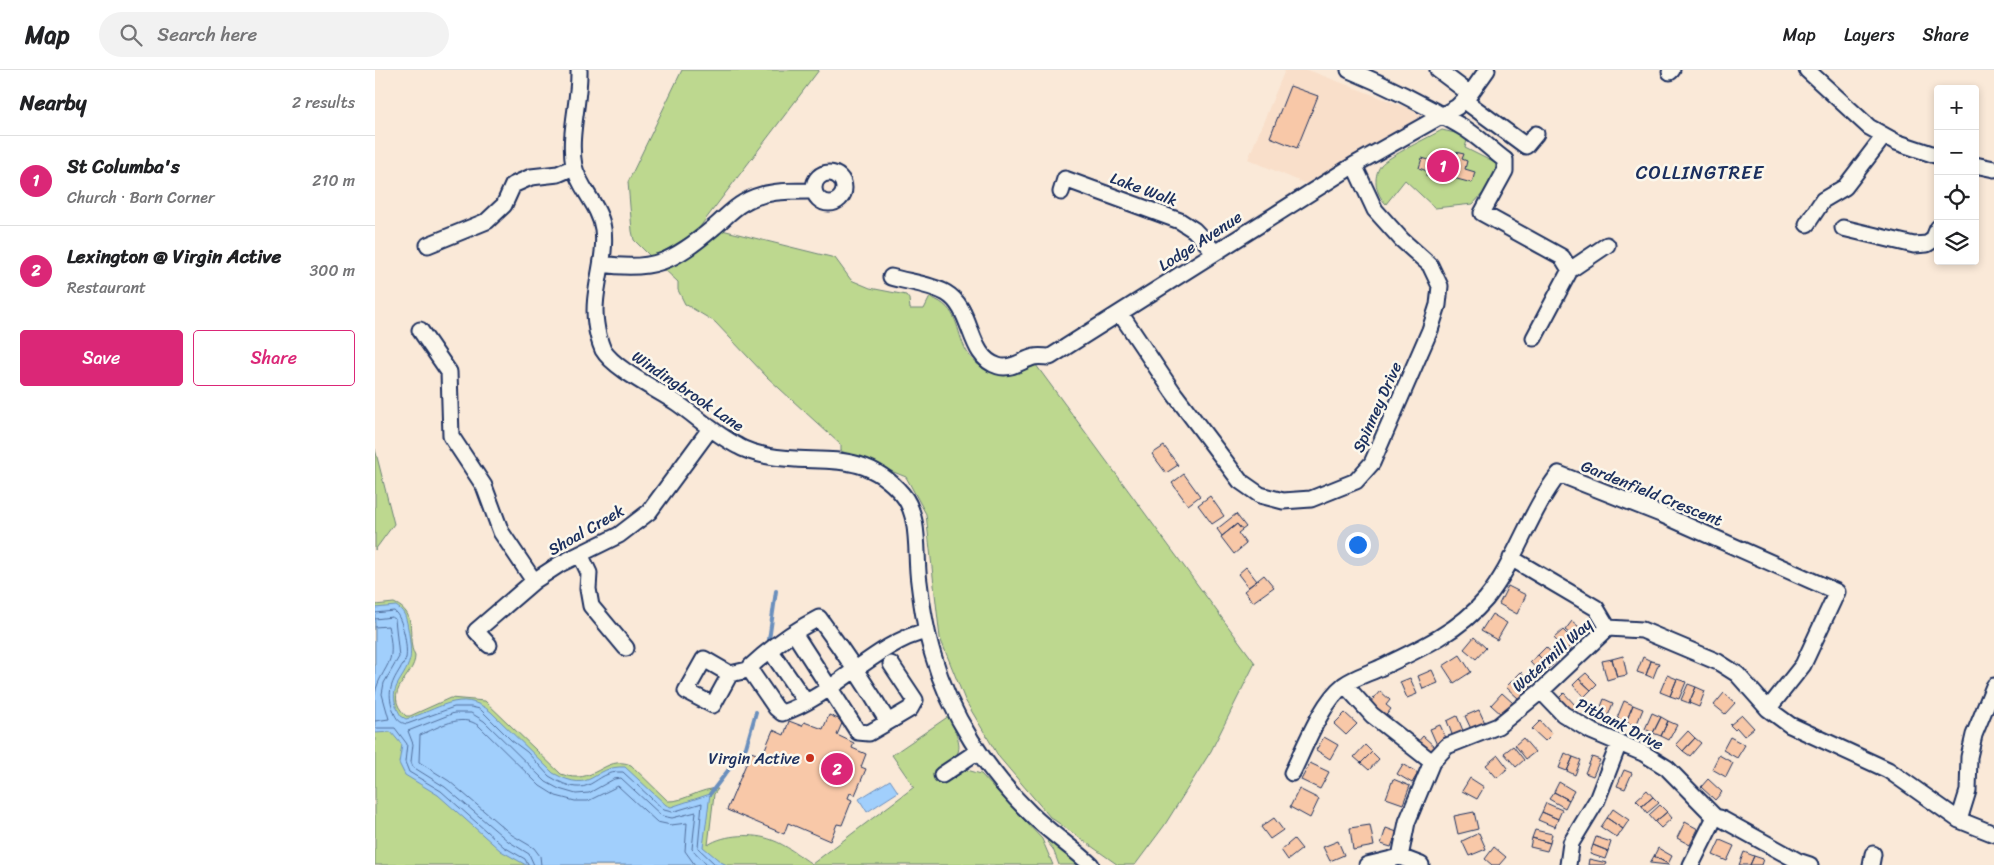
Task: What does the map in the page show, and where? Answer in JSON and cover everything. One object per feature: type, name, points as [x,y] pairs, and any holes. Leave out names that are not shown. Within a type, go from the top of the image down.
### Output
[{"type":"street","name":"Windingbrook Lane","points":[[579,70],[572,143],[574,167],[603,226],[602,264],[595,296],[596,324],[604,351],[625,371],[680,405],[710,429],[740,448],[767,456],[794,460],[834,459],[864,466],[887,479],[904,496],[913,519],[918,579],[927,631],[941,682],[954,710],[978,750],[1012,794],[1031,815],[1091,865]]},
{"type":"street","points":[[1349,70],[1401,92],[1442,117],[1461,125],[1505,160],[1505,170],[1482,213],[1562,257],[1570,270]]},
{"type":"street","points":[[1438,70],[1467,98],[1526,146],[1537,134]]},
{"type":"street","name":"Lodge Avenue","points":[[891,277],[947,294],[968,319],[978,348],[987,362],[999,366],[1018,364],[1034,357],[1050,357],[1215,251],[1354,165],[1442,117],[1467,98],[1487,70]]},
{"type":"street","points":[[1810,71],[1869,127],[1884,136],[1934,155]]},
{"type":"street","points":[[1807,224],[1823,200],[1845,188],[1884,136]]},
{"type":"street","name":"Spinney Drive","points":[[1120,313],[1173,392],[1240,481],[1247,486],[1260,495],[1283,501],[1311,499],[1356,481],[1373,463],[1429,330],[1438,305],[1440,286],[1430,265],[1402,240],[1375,210],[1354,165]]},
{"type":"street","points":[[1979,166],[1994,169]]},
{"type":"street","points":[[428,245],[487,221],[504,205],[513,184],[531,176],[558,174],[574,167]]},
{"type":"street","name":"Lake Walk","points":[[1061,192],[1065,180],[1180,221],[1194,230],[1215,251]]},
{"type":"street","points":[[602,264],[631,268],[658,263],[671,258],[701,238],[743,203],[775,192],[814,190]]},
{"type":"street","points":[[1843,228],[1921,246],[1934,238]]},
{"type":"street","points":[[1534,338],[1570,270],[1607,245]]},
{"type":"street","points":[[420,330],[449,372],[451,436],[484,486],[501,532],[534,581]]},
{"type":"street","name":"Shoal Creek","points":[[489,645],[476,631],[534,581],[580,554],[619,535],[649,512],[710,429]]},
{"type":"street","name":"Gardenfield Crescent","points":[[1292,773],[1330,699],[1345,685],[1431,644],[1466,619],[1487,598],[1511,558],[1544,493],[1559,474],[1663,515],[1837,592],[1803,665],[1768,709]]},
{"type":"street","points":[[580,554],[589,573],[588,588],[591,606],[626,648]]},
{"type":"street","points":[[1511,558],[1597,608],[1608,628]]},
{"type":"street","points":[[888,722],[855,670],[819,618],[794,633],[751,666],[776,708],[782,713],[829,687],[855,670],[906,637],[927,631]]},
{"type":"street","name":"Watermill Way","points":[[1400,857],[1407,822],[1432,762],[1447,746],[1498,726],[1541,691],[1608,628],[1642,630],[1718,662],[1737,674],[1768,709],[1790,725],[1888,770],[1959,820],[1994,834]]},
{"type":"street","points":[[794,633],[857,732],[869,733],[910,709],[915,700],[891,664]]},
{"type":"street","points":[[770,650],[805,701]]},
{"type":"street","points":[[730,674],[752,669]]},
{"type":"street","points":[[1345,685],[1372,715],[1432,762]]},
{"type":"street","points":[[1959,820],[1968,791],[1969,757],[1974,734],[1990,707],[1994,686]]},
{"type":"street","name":"Pitbank Drive","points":[[1541,691],[1563,714],[1591,731],[1643,753],[1667,768],[1715,817],[1720,818],[1801,864]]},
{"type":"street","points":[[1568,865],[1571,843],[1597,800],[1619,743]]},
{"type":"street","points":[[942,775],[978,750]]},
{"type":"street","points":[[1691,865],[1715,817]]},
{"type":"street","points":[[1367,865],[1400,857],[1421,865]]},
{"type":"shaded area","points":[[1285,70],[1308,70],[1426,115],[1306,184],[1248,159]]},
{"type":"green space","points":[[682,70],[819,70],[696,232],[659,254],[650,256],[634,240],[628,182]]},
{"type":"green space","points":[[1442,130],[1468,136],[1465,148],[1497,164],[1493,182],[1473,204],[1435,208],[1405,180],[1386,204],[1376,186],[1378,170],[1381,165],[1400,152]]},
{"type":"green space","points":[[718,229],[835,258],[851,280],[870,288],[906,295],[909,299],[910,309],[924,309],[930,297],[940,302],[952,314],[967,352],[981,367],[1008,373],[1036,365],[1255,663],[1211,751],[1164,826],[1135,865],[1118,865],[1050,817],[999,757],[965,700],[940,638],[926,514],[906,477],[841,451],[841,445],[767,377],[715,322],[685,304],[678,290],[678,282],[663,268]]},
{"type":"green space","points":[[375,449],[394,524],[375,550]]},
{"type":"green space","points":[[394,603],[407,613],[411,626],[412,649],[415,656],[414,664],[397,692],[396,699],[399,707],[406,716],[410,716],[450,698],[485,701],[561,774],[582,777],[606,766],[622,763],[631,765],[668,801],[681,799],[705,790],[718,789],[714,794],[708,845],[731,837],[757,836],[782,845],[812,864],[914,787],[892,755],[949,716],[959,748],[954,758],[938,770],[947,782],[967,770],[981,774],[1042,839],[1053,865],[375,865],[375,605]]},
{"type":"green space","points":[[1050,840],[1081,865],[1059,865],[1053,849],[1047,842]]},
{"type":"water","points":[[396,606],[405,617],[410,650],[410,659],[397,686],[394,698],[401,716],[406,719],[449,703],[469,701],[491,712],[553,773],[567,779],[585,781],[605,770],[625,767],[666,805],[671,807],[710,794],[703,847],[727,865],[526,865],[501,851],[438,795],[405,775],[399,763],[402,745],[391,732],[375,733],[375,608]]},
{"type":"water","points":[[890,780],[898,792],[867,812],[859,799]]},
{"type":"building","points":[[1290,86],[1318,96],[1297,148],[1270,137]]},
{"type":"building","points":[[1455,152],[1464,154],[1462,159],[1467,161],[1465,169],[1475,172],[1472,183],[1438,174],[1437,179],[1426,176],[1427,171],[1419,168],[1422,158],[1439,163],[1441,153],[1454,157]]},
{"type":"building","points":[[1164,446],[1178,465],[1166,473],[1152,454]]},
{"type":"building","points":[[1184,474],[1200,496],[1188,505],[1172,483]]},
{"type":"building","points":[[1210,496],[1224,516],[1212,524],[1198,505]]},
{"type":"building","points":[[1236,514],[1246,527],[1242,530],[1237,524],[1222,536],[1217,529]]},
{"type":"building","points":[[1237,524],[1242,530],[1238,533],[1246,544],[1234,554],[1221,537]]},
{"type":"building","points":[[1246,567],[1257,581],[1248,587],[1238,574]]},
{"type":"building","points":[[1264,575],[1274,587],[1253,602],[1244,591]]},
{"type":"building","points":[[1508,586],[1526,595],[1517,614],[1499,604]]},
{"type":"building","points":[[1492,614],[1507,623],[1497,640],[1481,631]]},
{"type":"building","points":[[1572,621],[1585,632],[1578,640],[1565,630]]},
{"type":"building","points":[[1563,630],[1575,642],[1566,651],[1554,638]]},
{"type":"building","points":[[1474,637],[1486,648],[1476,659],[1464,649]]},
{"type":"building","points":[[1546,647],[1558,660],[1550,667],[1538,655]]},
{"type":"building","points":[[1460,655],[1471,672],[1454,683],[1443,666]]},
{"type":"building","points":[[1538,655],[1550,667],[1542,675],[1530,662]]},
{"type":"building","points":[[1623,656],[1627,675],[1617,677],[1612,659]]},
{"type":"building","points":[[1643,657],[1651,661],[1646,675],[1637,672]]},
{"type":"building","points":[[1612,659],[1617,677],[1607,680],[1602,661]]},
{"type":"building","points":[[1651,661],[1659,663],[1653,678],[1646,675]]},
{"type":"building","points":[[1432,670],[1438,683],[1423,689],[1418,676]]},
{"type":"building","points":[[1521,672],[1533,684],[1525,692],[1513,680]]},
{"type":"building","points":[[1586,673],[1597,684],[1591,690],[1579,679]]},
{"type":"building","points":[[1667,675],[1677,679],[1670,696],[1660,692]]},
{"type":"building","points":[[1410,678],[1417,694],[1407,698],[1400,682]]},
{"type":"building","points":[[1579,679],[1591,690],[1584,697],[1573,685]]},
{"type":"building","points":[[1677,679],[1686,682],[1679,699],[1670,696]]},
{"type":"building","points":[[1513,680],[1525,692],[1519,699],[1506,687]]},
{"type":"building","points":[[1688,684],[1696,687],[1689,703],[1681,700]]},
{"type":"building","points":[[1696,687],[1705,691],[1699,707],[1689,703]]},
{"type":"building","points":[[1380,691],[1390,700],[1386,705],[1391,709],[1384,718],[1369,704]]},
{"type":"building","points":[[1502,693],[1513,703],[1502,715],[1491,705]]},
{"type":"building","points":[[1564,693],[1576,706],[1570,712],[1558,699]]},
{"type":"building","points":[[1724,693],[1735,703],[1725,714],[1714,705]]},
{"type":"building","points":[[1604,699],[1613,703],[1606,721],[1597,717]]},
{"type":"building","points":[[1624,701],[1633,705],[1626,722],[1617,718]]},
{"type":"building","points":[[1633,705],[1643,709],[1636,726],[1626,722]]},
{"type":"building","points":[[1479,710],[1486,725],[1472,731],[1465,716]]},
{"type":"building","points":[[1345,713],[1357,724],[1346,735],[1334,724]]},
{"type":"building","points":[[1652,713],[1661,717],[1653,733],[1645,729]]},
{"type":"building","points":[[829,715],[843,721],[837,735],[854,743],[852,748],[866,754],[861,767],[866,769],[855,795],[850,793],[848,798],[852,800],[842,825],[837,824],[830,841],[788,823],[784,834],[727,810],[751,752],[762,756],[773,730],[784,735],[789,721],[802,726],[804,722],[823,729]]},
{"type":"building","points":[[1742,715],[1754,728],[1744,736],[1737,728],[1735,730],[1730,725]]},
{"type":"building","points":[[1457,716],[1464,733],[1453,737],[1447,721]]},
{"type":"building","points":[[1661,717],[1668,721],[1661,736],[1653,733]]},
{"type":"building","points":[[1540,721],[1552,734],[1545,741],[1532,729]]},
{"type":"building","points":[[1668,721],[1677,725],[1669,740],[1661,736]]},
{"type":"building","points":[[1440,725],[1447,740],[1437,745],[1430,729]]},
{"type":"building","points":[[1688,731],[1695,738],[1683,751],[1676,744]]},
{"type":"building","points":[[1423,736],[1435,747],[1428,755],[1416,744]]},
{"type":"building","points":[[1324,737],[1338,745],[1330,759],[1316,750]]},
{"type":"building","points":[[1730,737],[1745,745],[1737,758],[1723,750]]},
{"type":"building","points":[[1523,738],[1535,752],[1526,759],[1515,745]]},
{"type":"building","points":[[1695,738],[1701,743],[1690,756],[1683,751]]},
{"type":"building","points":[[1365,745],[1372,752],[1361,763],[1354,757]]},
{"type":"building","points":[[1513,746],[1524,760],[1516,767],[1504,753]]},
{"type":"building","points":[[1372,752],[1379,759],[1369,770],[1361,763]]},
{"type":"building","points":[[1565,753],[1573,757],[1567,771],[1559,768]]},
{"type":"building","points":[[1498,755],[1508,768],[1497,778],[1486,765]]},
{"type":"building","points":[[1719,755],[1733,763],[1726,777],[1712,769]]},
{"type":"building","points":[[1573,757],[1581,760],[1575,775],[1567,771]]},
{"type":"building","points":[[1592,757],[1600,760],[1593,776],[1585,773]]},
{"type":"building","points":[[1310,763],[1329,772],[1320,789],[1301,780]]},
{"type":"building","points":[[1403,764],[1418,773],[1412,783],[1397,774]]},
{"type":"building","points":[[1624,770],[1632,773],[1625,789],[1617,786]]},
{"type":"building","points":[[1470,778],[1484,787],[1477,799],[1462,791]]},
{"type":"building","points":[[1393,779],[1410,786],[1403,804],[1386,798]]},
{"type":"building","points":[[1708,779],[1722,792],[1715,800],[1701,787]]},
{"type":"building","points":[[1559,782],[1574,791],[1569,800],[1554,792]]},
{"type":"building","points":[[1299,789],[1319,799],[1310,818],[1290,807]]},
{"type":"building","points":[[1647,790],[1653,797],[1642,806],[1636,800]]},
{"type":"building","points":[[1554,792],[1569,800],[1565,808],[1549,799]]},
{"type":"building","points":[[1653,797],[1659,803],[1647,813],[1642,806]]},
{"type":"building","points":[[1546,803],[1562,810],[1558,819],[1542,812]]},
{"type":"building","points":[[1660,805],[1667,812],[1655,822],[1649,815]]},
{"type":"building","points":[[1613,809],[1629,820],[1623,829],[1607,818]]},
{"type":"building","points":[[1474,812],[1478,829],[1458,834],[1454,816]]},
{"type":"building","points":[[1542,812],[1558,819],[1555,827],[1538,820]]},
{"type":"building","points":[[1667,812],[1672,818],[1661,828],[1655,822]]},
{"type":"building","points":[[1274,818],[1283,830],[1270,839],[1261,827]]},
{"type":"building","points":[[1607,818],[1623,829],[1617,838],[1601,827]]},
{"type":"building","points":[[1685,822],[1698,829],[1690,845],[1677,838]]},
{"type":"building","points":[[1370,825],[1374,846],[1353,850],[1350,828]]},
{"type":"building","points":[[1386,828],[1397,832],[1391,847],[1381,844]]},
{"type":"building","points":[[1535,830],[1552,834],[1550,843],[1532,838]]},
{"type":"building","points":[[1479,833],[1486,849],[1469,856],[1462,841]]},
{"type":"building","points":[[1596,837],[1611,842],[1608,851],[1593,845]]},
{"type":"building","points":[[1532,838],[1550,843],[1547,851],[1530,847]]},
{"type":"building","points":[[1294,839],[1302,849],[1288,860],[1281,850]]},
{"type":"building","points":[[1720,840],[1734,846],[1727,861],[1713,855]]},
{"type":"building","points":[[1338,841],[1344,855],[1330,861],[1323,847]]},
{"type":"building","points":[[1593,845],[1608,851],[1605,859],[1590,854]]},
{"type":"building","points":[[1494,847],[1506,857],[1499,865],[1492,865],[1485,859]]},
{"type":"building","points":[[1658,848],[1672,856],[1668,864],[1654,856]]},
{"type":"building","points":[[1744,852],[1754,856],[1750,865],[1739,865]]},
{"type":"building","points":[[1654,856],[1668,864],[1668,865],[1650,863]]},
{"type":"building","points":[[1754,856],[1763,859],[1761,865],[1750,865]]},
{"type":"building","points":[[1589,859],[1607,863],[1606,865],[1588,865]]},
{"type":"waterway","points":[[769,640],[776,591]]},
{"type":"waterway","points":[[710,794],[746,747],[756,712]]},
{"type":"place","name":"St Columba's","points":[[1443,166]]},
{"type":"place","name":"Virgin Active","points":[[810,758]]},
{"type":"place","name":"Lexington @ Virgin Active","points":[[837,769]]},
{"type":"district","name":"COLLINGTREE","points":[[1700,172]]}]
